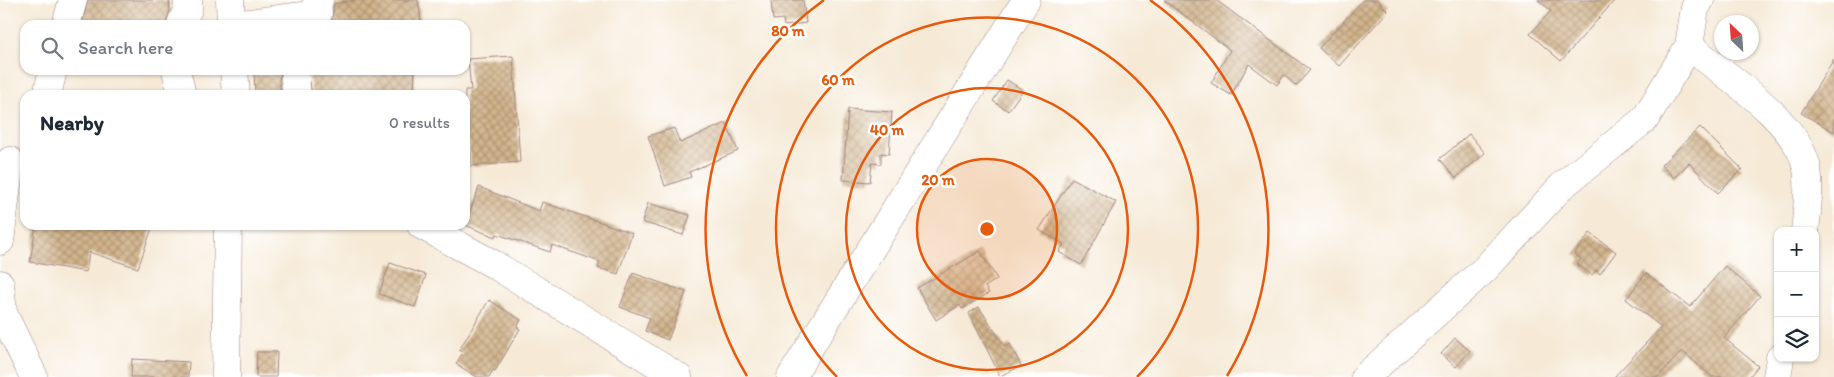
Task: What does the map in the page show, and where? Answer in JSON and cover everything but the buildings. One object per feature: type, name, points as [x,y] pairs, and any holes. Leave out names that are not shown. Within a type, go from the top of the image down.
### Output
[{"type":"street","points":[[67,20],[73,0]]},
{"type":"street","points":[[230,0],[232,20]]},
{"type":"street","points":[[271,20],[318,14],[317,2],[319,0]]},
{"type":"street","points":[[791,377],[1026,0]]},
{"type":"street","points":[[1365,377],[1485,269],[1563,185],[1645,119],[1689,46],[1695,8],[1700,0]]},
{"type":"street","points":[[1689,46],[1766,107],[1800,150],[1807,170],[1805,227]]},
{"type":"street","points":[[49,90],[52,75]]},
{"type":"street","points":[[177,75],[181,90]]},
{"type":"street","points":[[234,75],[236,90]]},
{"type":"street","points":[[0,241],[16,161]]},
{"type":"street","points":[[226,377],[228,230]]},
{"type":"street","points":[[430,230],[494,265],[678,377]]},
{"type":"street","points":[[0,284],[1,313],[33,375]]},
{"type":"street","points":[[1776,377],[1779,362]]}]
